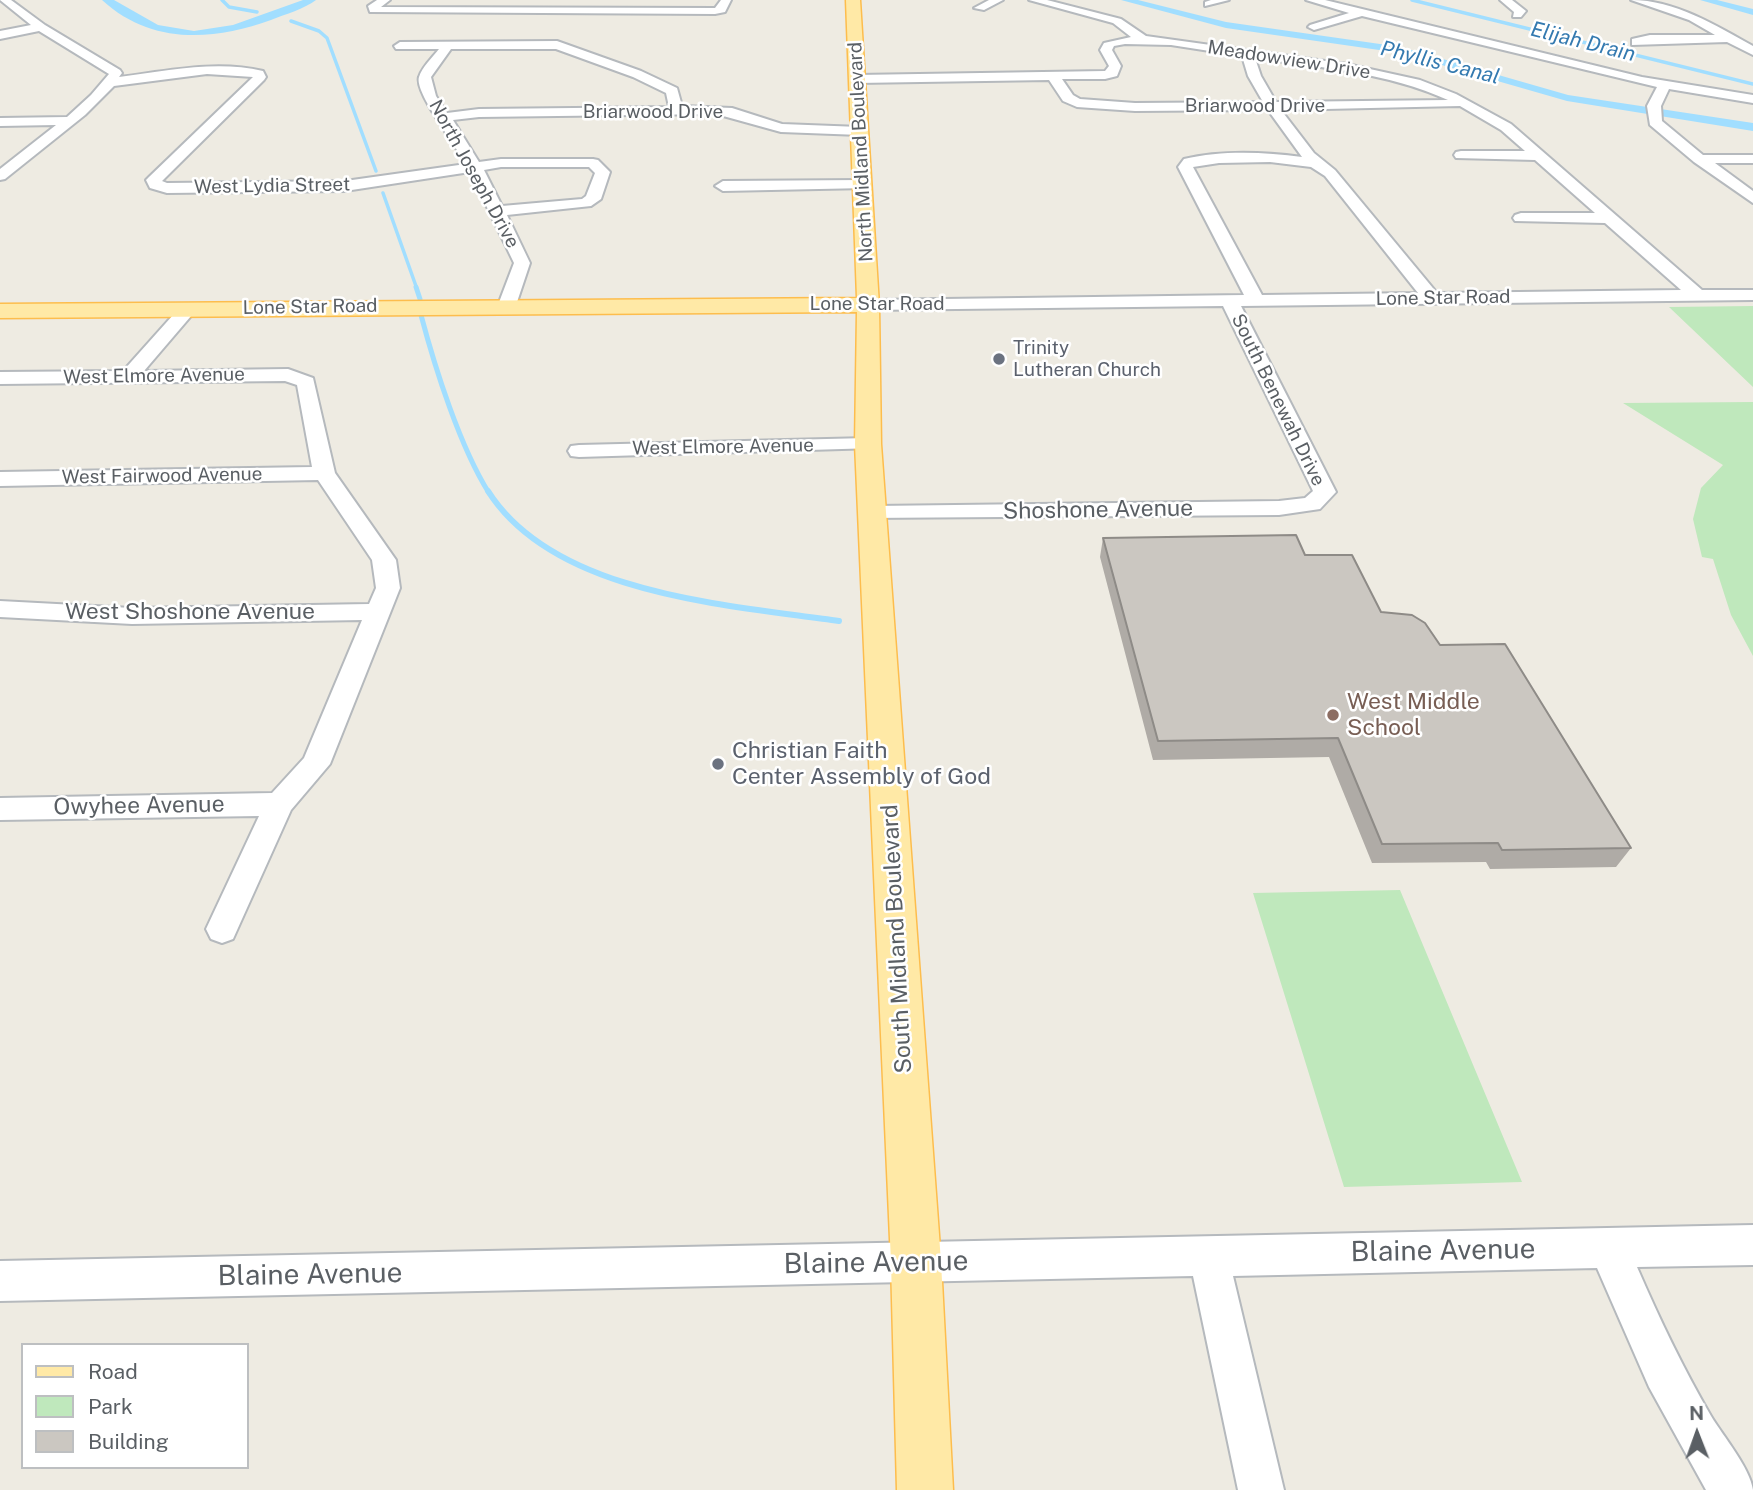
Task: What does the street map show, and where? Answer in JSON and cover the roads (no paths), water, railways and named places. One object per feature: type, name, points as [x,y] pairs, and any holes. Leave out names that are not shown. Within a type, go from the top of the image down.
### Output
[{"type":"main road","name":"North Midland Boulevard","points":[[853,0],[868,305]]},
{"type":"main road","name":"Lone Star Road","points":[[0,311],[507,305],[868,305]]},
{"type":"main road","name":"South Midland Boulevard","points":[[868,305],[868,444],[916,1262],[925,1490]]},
{"type":"street","points":[[0,176],[69,121],[112,82],[116,73],[41,27],[4,0]]},
{"type":"street","points":[[385,0],[374,6],[374,10],[553,28]]},
{"type":"street","points":[[400,46],[447,46],[553,28],[715,11],[721,10],[726,0]]},
{"type":"street","points":[[980,8],[998,0]]},
{"type":"street","points":[[1034,0],[1118,20],[1145,41]]},
{"type":"street","points":[[1209,4],[1224,0]]},
{"type":"street","points":[[1311,0],[1665,85],[1753,99]]},
{"type":"street","points":[[1505,0],[1520,11],[1517,15]]},
{"type":"street","points":[[1636,0],[1693,18],[1753,51]]},
{"type":"street","points":[[1314,27],[1362,12]]},
{"type":"street","points":[[0,35],[41,27]]},
{"type":"street","points":[[553,28],[557,46],[637,74],[672,91],[677,109]]},
{"type":"street","points":[[1636,42],[1650,38],[1730,38]]},
{"type":"street","name":"Meadowview Drive","points":[[1054,77],[1113,73],[1115,66],[1106,50],[1108,46],[1113,43],[1145,41],[1248,53],[1415,82],[1468,103],[1506,127],[1698,296]]},
{"type":"street","name":"North Joseph Drive","points":[[447,46],[425,77],[425,82],[435,107],[444,117],[472,166],[522,263],[507,305]]},
{"type":"street","points":[[1248,53],[1248,66],[1273,106],[1316,163],[1330,173],[1432,299]]},
{"type":"street","name":"West Lydia Street","points":[[112,82],[216,72],[251,71],[259,74],[260,77],[154,180],[155,185],[167,188],[345,186],[501,163],[593,163],[603,172],[593,199],[585,203],[495,211]]},
{"type":"street","points":[[857,79],[1054,77]]},
{"type":"street","name":"Briarwood Drive","points":[[1054,77],[1068,98],[1077,103],[1135,107],[1468,103]]},
{"type":"street","points":[[1665,85],[1654,112],[1655,122],[1674,140],[1753,198]]},
{"type":"street","name":"Briarwood Drive","points":[[444,117],[479,113],[677,109],[732,112],[780,128],[860,131]]},
{"type":"street","points":[[0,122],[69,121]]},
{"type":"street","points":[[1461,155],[1539,156]]},
{"type":"street","points":[[1256,300],[1185,167],[1189,162],[1207,159],[1293,160],[1316,163]]},
{"type":"street","points":[[1699,159],[1753,159]]},
{"type":"street","points":[[723,186],[862,185]]},
{"type":"street","points":[[1521,218],[1610,218]]},
{"type":"street","name":"Lone Star Road","points":[[868,305],[1753,295]]},
{"type":"street","name":"South Benewah Drive","points":[[1229,301],[1325,492],[1320,498]]},
{"type":"street","points":[[150,377],[197,309]]},
{"type":"street","points":[[128,377],[197,309]]},
{"type":"street","name":"West Elmore Avenue","points":[[0,378],[288,375],[306,382],[324,473]]},
{"type":"street","name":"West Elmore Avenue","points":[[579,451],[868,444]]},
{"type":"street","points":[[222,929],[279,804],[316,764],[388,588],[384,560],[324,473]]},
{"type":"street","name":"West Fairwood Avenue","points":[[0,479],[324,473]]},
{"type":"street","name":"Shoshone Avenue","points":[[874,513],[1279,508],[1312,504],[1320,498]]},
{"type":"street","name":"West Shoshone Avenue","points":[[0,608],[132,616],[379,612]]},
{"type":"street","name":"Owyhee Avenue","points":[[0,809],[279,804]]},
{"type":"street","name":"Blaine Avenue","points":[[0,1281],[1753,1245]]},
{"type":"street","points":[[1608,1248],[1643,1330],[1706,1452],[1732,1490]]},
{"type":"street","points":[[1209,1256],[1261,1490]]},
{"type":"waterway","name":"Phyllis Canal","points":[[107,0],[154,27],[194,34],[235,28],[311,0]]},
{"type":"waterway","points":[[222,0],[229,7],[257,12]]},
{"type":"waterway","name":"Phyllis Canal","points":[[1126,0],[1226,25],[1401,50],[1567,98],[1753,127]]},
{"type":"waterway","name":"Elijah Drain","points":[[1412,0],[1753,84]]},
{"type":"waterway","name":"Phyllis Canal","points":[[1705,0],[1753,12]]},
{"type":"waterway","points":[[291,21],[319,31],[327,38],[376,171]]},
{"type":"waterway","points":[[383,193],[417,289]]},
{"type":"waterway","points":[[416,287],[420,299]]},
{"type":"waterway","points":[[421,315],[458,430],[489,493]]},
{"type":"waterway","points":[[488,491],[517,526],[555,553],[599,574],[647,589],[697,600],[839,621]]},
{"type":"place","name":"Trinity Lutheran Church","points":[[999,359]]},
{"type":"place","name":"West Middle School","points":[[1333,715]]},
{"type":"place","name":"Christian Faith Center Assembly of God","points":[[718,764]]}]
